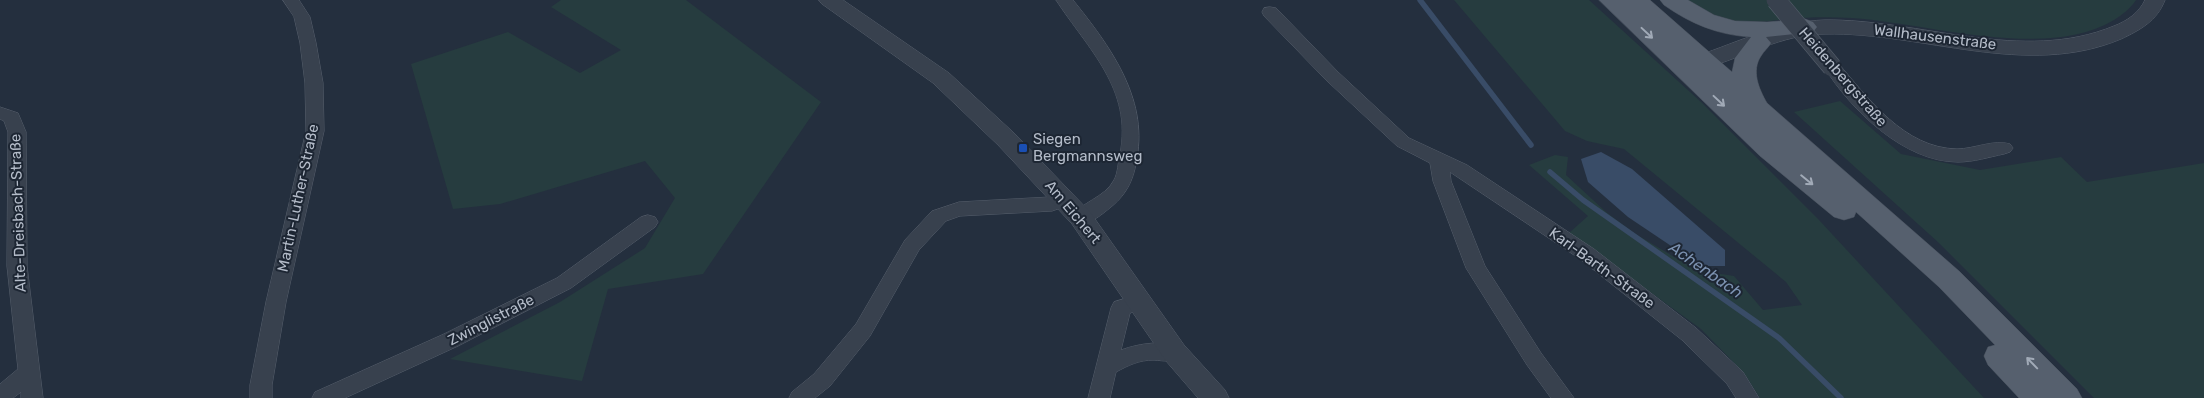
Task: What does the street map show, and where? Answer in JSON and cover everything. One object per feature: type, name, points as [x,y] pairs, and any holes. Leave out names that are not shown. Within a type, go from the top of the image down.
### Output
[{"type":"main road","points":[[1611,0],[1763,115],[1949,279],[2066,398]]},
{"type":"main road","points":[[1672,0],[1692,15],[1710,24],[1729,28],[1747,30],[1806,28]]},
{"type":"main road","points":[[1638,1],[1769,149],[1898,255],[1994,350],[2039,398]]},
{"type":"main road","points":[[1638,1],[1688,28],[1706,34],[1758,43]]},
{"type":"main road","points":[[1758,43],[1750,52],[1745,62],[1744,74],[1746,88],[1763,115]]},
{"type":"street","name":"Martin-Luther-Straße","points":[[261,398],[260,385],[276,302],[315,131],[314,83],[308,43],[302,17],[291,0]]},
{"type":"street","name":"Am Eichert","points":[[829,0],[941,78],[1006,139],[1065,199],[1081,218],[1175,353],[1215,398]]},
{"type":"street","points":[[1064,0],[1105,54],[1121,86],[1132,122],[1131,153],[1122,182],[1105,202],[1081,218]]},
{"type":"street","name":"Heidenbergstraße","points":[[1776,0],[1882,124],[1914,146],[1952,155],[2004,148]]},
{"type":"street","name":"Wallhausenstraße","points":[[1694,64],[1806,28],[1853,27],[2016,47],[2065,46],[2086,43],[2122,32],[2146,14],[2155,0]]},
{"type":"street","name":"Karl-Barth-Straße","points":[[1270,12],[1332,76],[1403,142],[1461,170],[1587,254],[1690,334],[1735,378],[1748,398]]},
{"type":"street","name":"Alte-Dreisbach-Straße","points":[[0,113],[12,117],[17,132],[17,266],[30,372]]},
{"type":"street","points":[[1438,158],[1442,181],[1476,268],[1534,359],[1563,398]]},
{"type":"street","points":[[800,398],[822,380],[863,330],[912,245],[939,216],[959,209],[1052,204],[1065,199]]},
{"type":"street","name":"Zwinglistraße","points":[[323,398],[451,340],[564,283],[648,222]]},
{"type":"street","points":[[1099,398],[1121,308],[1140,302]]},
{"type":"street","points":[[1108,366],[1128,354],[1146,351],[1175,353]]},
{"type":"street","points":[[0,396],[30,372]]},
{"type":"street","points":[[30,372],[32,398]]},
{"type":"green space","points":[[561,0],[686,0],[821,102],[703,274],[608,289],[582,381],[450,359],[560,302],[645,248],[675,198],[645,161],[500,204],[453,209],[411,64],[508,32],[580,73],[621,50],[551,7]]},
{"type":"green space","points":[[1454,0],[1589,0],[1701,102],[1819,220],[1984,398],[1760,398],[1744,373],[1701,329],[1569,233],[1588,216],[1529,165],[1555,155],[1568,157],[1566,175],[1606,212],[1634,233],[1696,270],[1734,276],[1763,310],[1802,305],[1786,282],[1624,149],[1587,141],[1565,131]]},
{"type":"green space","points":[[1680,0],[2136,0],[2132,6],[2114,20],[2086,32],[2055,38],[2021,39],[1950,32],[1852,18],[1828,17],[1741,23],[1718,20]]},
{"type":"green space","points":[[1840,101],[1901,154],[1980,170],[2061,157],[2087,182],[2204,163],[2204,398],[2094,398],[1939,243],[1794,112]]},
{"type":"water","points":[[1601,152],[1632,169],[1725,250],[1725,266],[1701,266],[1628,217],[1588,182],[1581,159]]},
{"type":"waterway","name":"Achenbach","points":[[1420,0],[1531,145]]},
{"type":"waterway","name":"Achenbach","points":[[1550,172],[1583,200],[1779,338],[1841,398]]},
{"type":"place","name":"Siegen Bergmannsweg","points":[[1023,148]]}]
